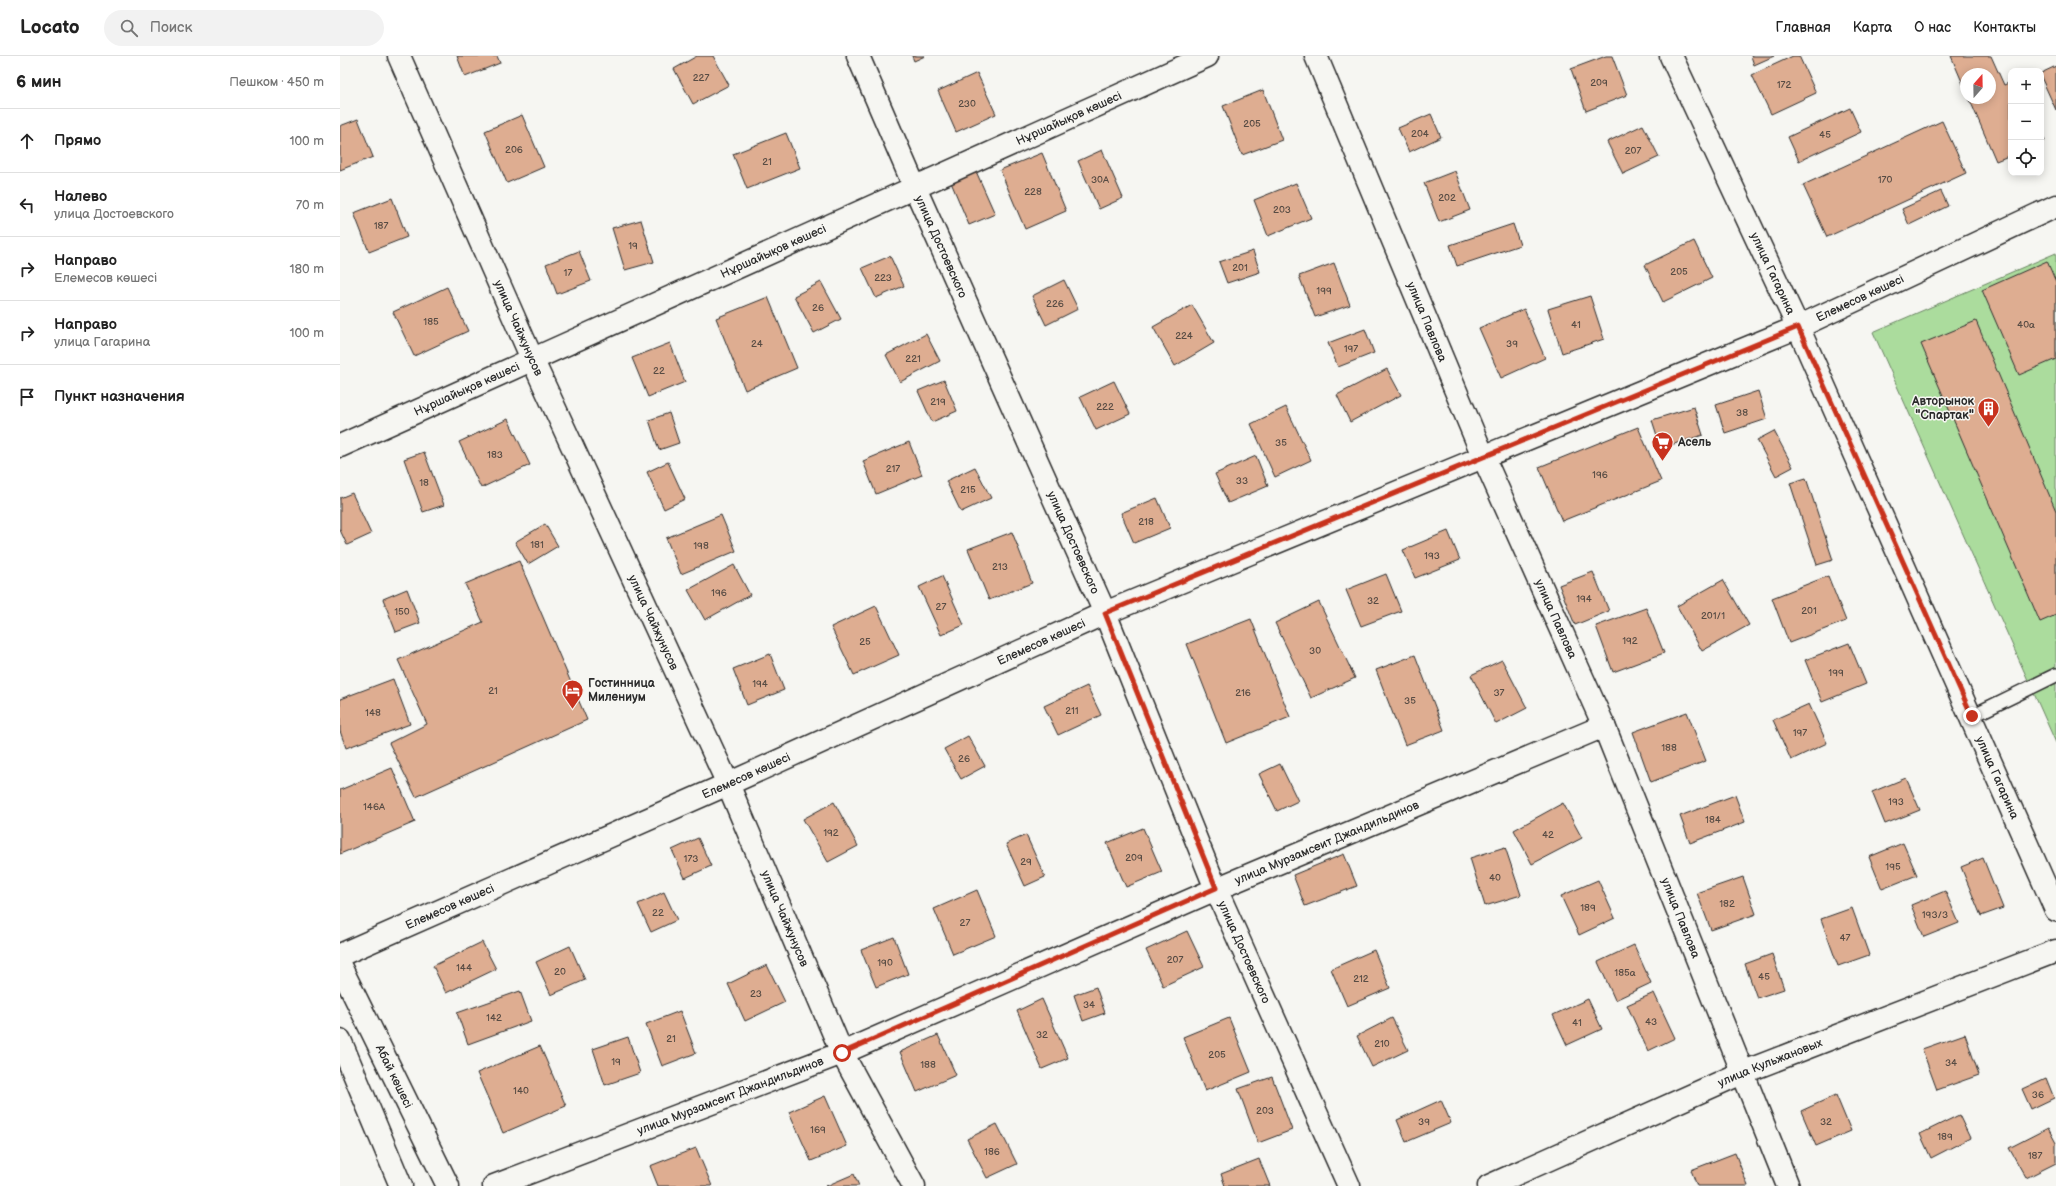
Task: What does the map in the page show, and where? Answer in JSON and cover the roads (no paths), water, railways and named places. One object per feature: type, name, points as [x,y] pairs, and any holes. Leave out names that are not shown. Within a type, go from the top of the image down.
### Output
[{"type":"street","name":"улица Чайжунусов","points":[[399,56],[534,361],[728,784],[842,1053],[914,1186]]},
{"type":"street","name":"улица Достоевского","points":[[858,56],[915,188],[1105,613],[1216,888],[1349,1186]]},
{"type":"street","name":"Нұршайықов көшесі","points":[[340,446],[534,361],[1207,56]]},
{"type":"street","name":"улица Павлова","points":[[1316,56],[1483,456],[1604,726],[1744,1072],[1788,1186]]},
{"type":"street","name":"улица Гагарина","points":[[1671,56],[1798,327],[1972,716],[2056,910]]},
{"type":"street","name":"Елемесов көшесі","points":[[340,955],[728,784],[1105,613],[1798,327],[2056,206]]},
{"type":"street","name":"улица Мурзамсеит Джандильдинов","points":[[494,1186],[842,1053],[1216,888],[1604,726]]},
{"type":"street","name":"улица Кульжановых","points":[[1489,1186],[1744,1072],[2056,951]]},
{"type":"street","name":"Абай көшесі","points":[[340,966],[448,1186]]},
{"type":"street","points":[[340,1040],[401,1186]]},
{"type":"lane","points":[[1972,716],[2056,675]]},
{"type":"place","name":"Авторынок \"Спартак\"","points":[[1989,428]]},
{"type":"place","name":"Асель","points":[[1663,462]]},
{"type":"place","name":"Гостинница Милениум","points":[[573,710]]}]
